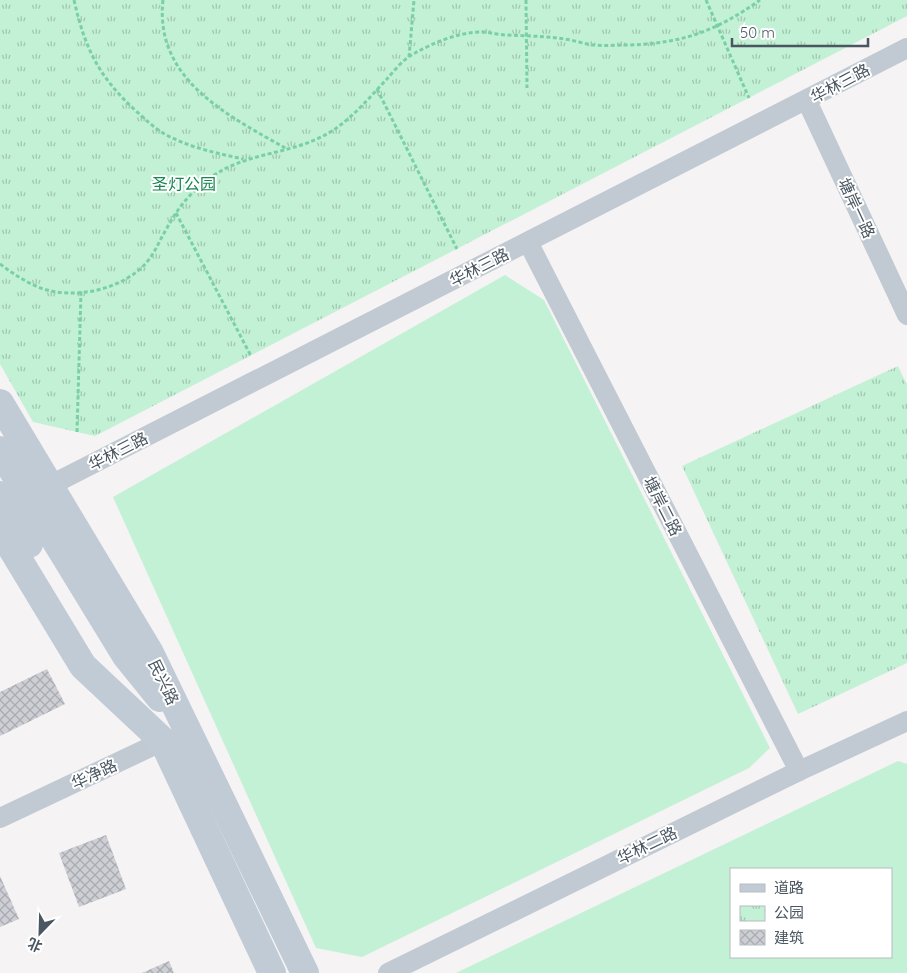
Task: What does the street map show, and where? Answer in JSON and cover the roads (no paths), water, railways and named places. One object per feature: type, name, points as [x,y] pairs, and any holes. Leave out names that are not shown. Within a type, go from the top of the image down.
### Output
[{"type":"main road","name":"民兴路","points":[[0,403],[51,485],[150,653],[305,973]]},
{"type":"main road","name":"民兴路","points":[[0,450],[115,661]]},
{"type":"main road","points":[[0,495],[115,661],[163,741],[272,973]]},
{"type":"main road","points":[[0,529],[83,666],[163,741]]},
{"type":"main road","points":[[115,661],[190,736]]},
{"type":"street","name":"华林三路","points":[[51,485],[807,101],[907,48]]},
{"type":"street","name":"塘岸一路","points":[[807,101],[907,315]]},
{"type":"street","name":"塘岸二路","points":[[528,242],[798,771]]},
{"type":"street","name":"华林二路","points":[[388,973],[798,771],[907,721]]},
{"type":"street","name":"华净路","points":[[0,818],[163,741],[190,736]]},
{"type":"park label","name":"圣灯公园","points":[[184,184]]}]
